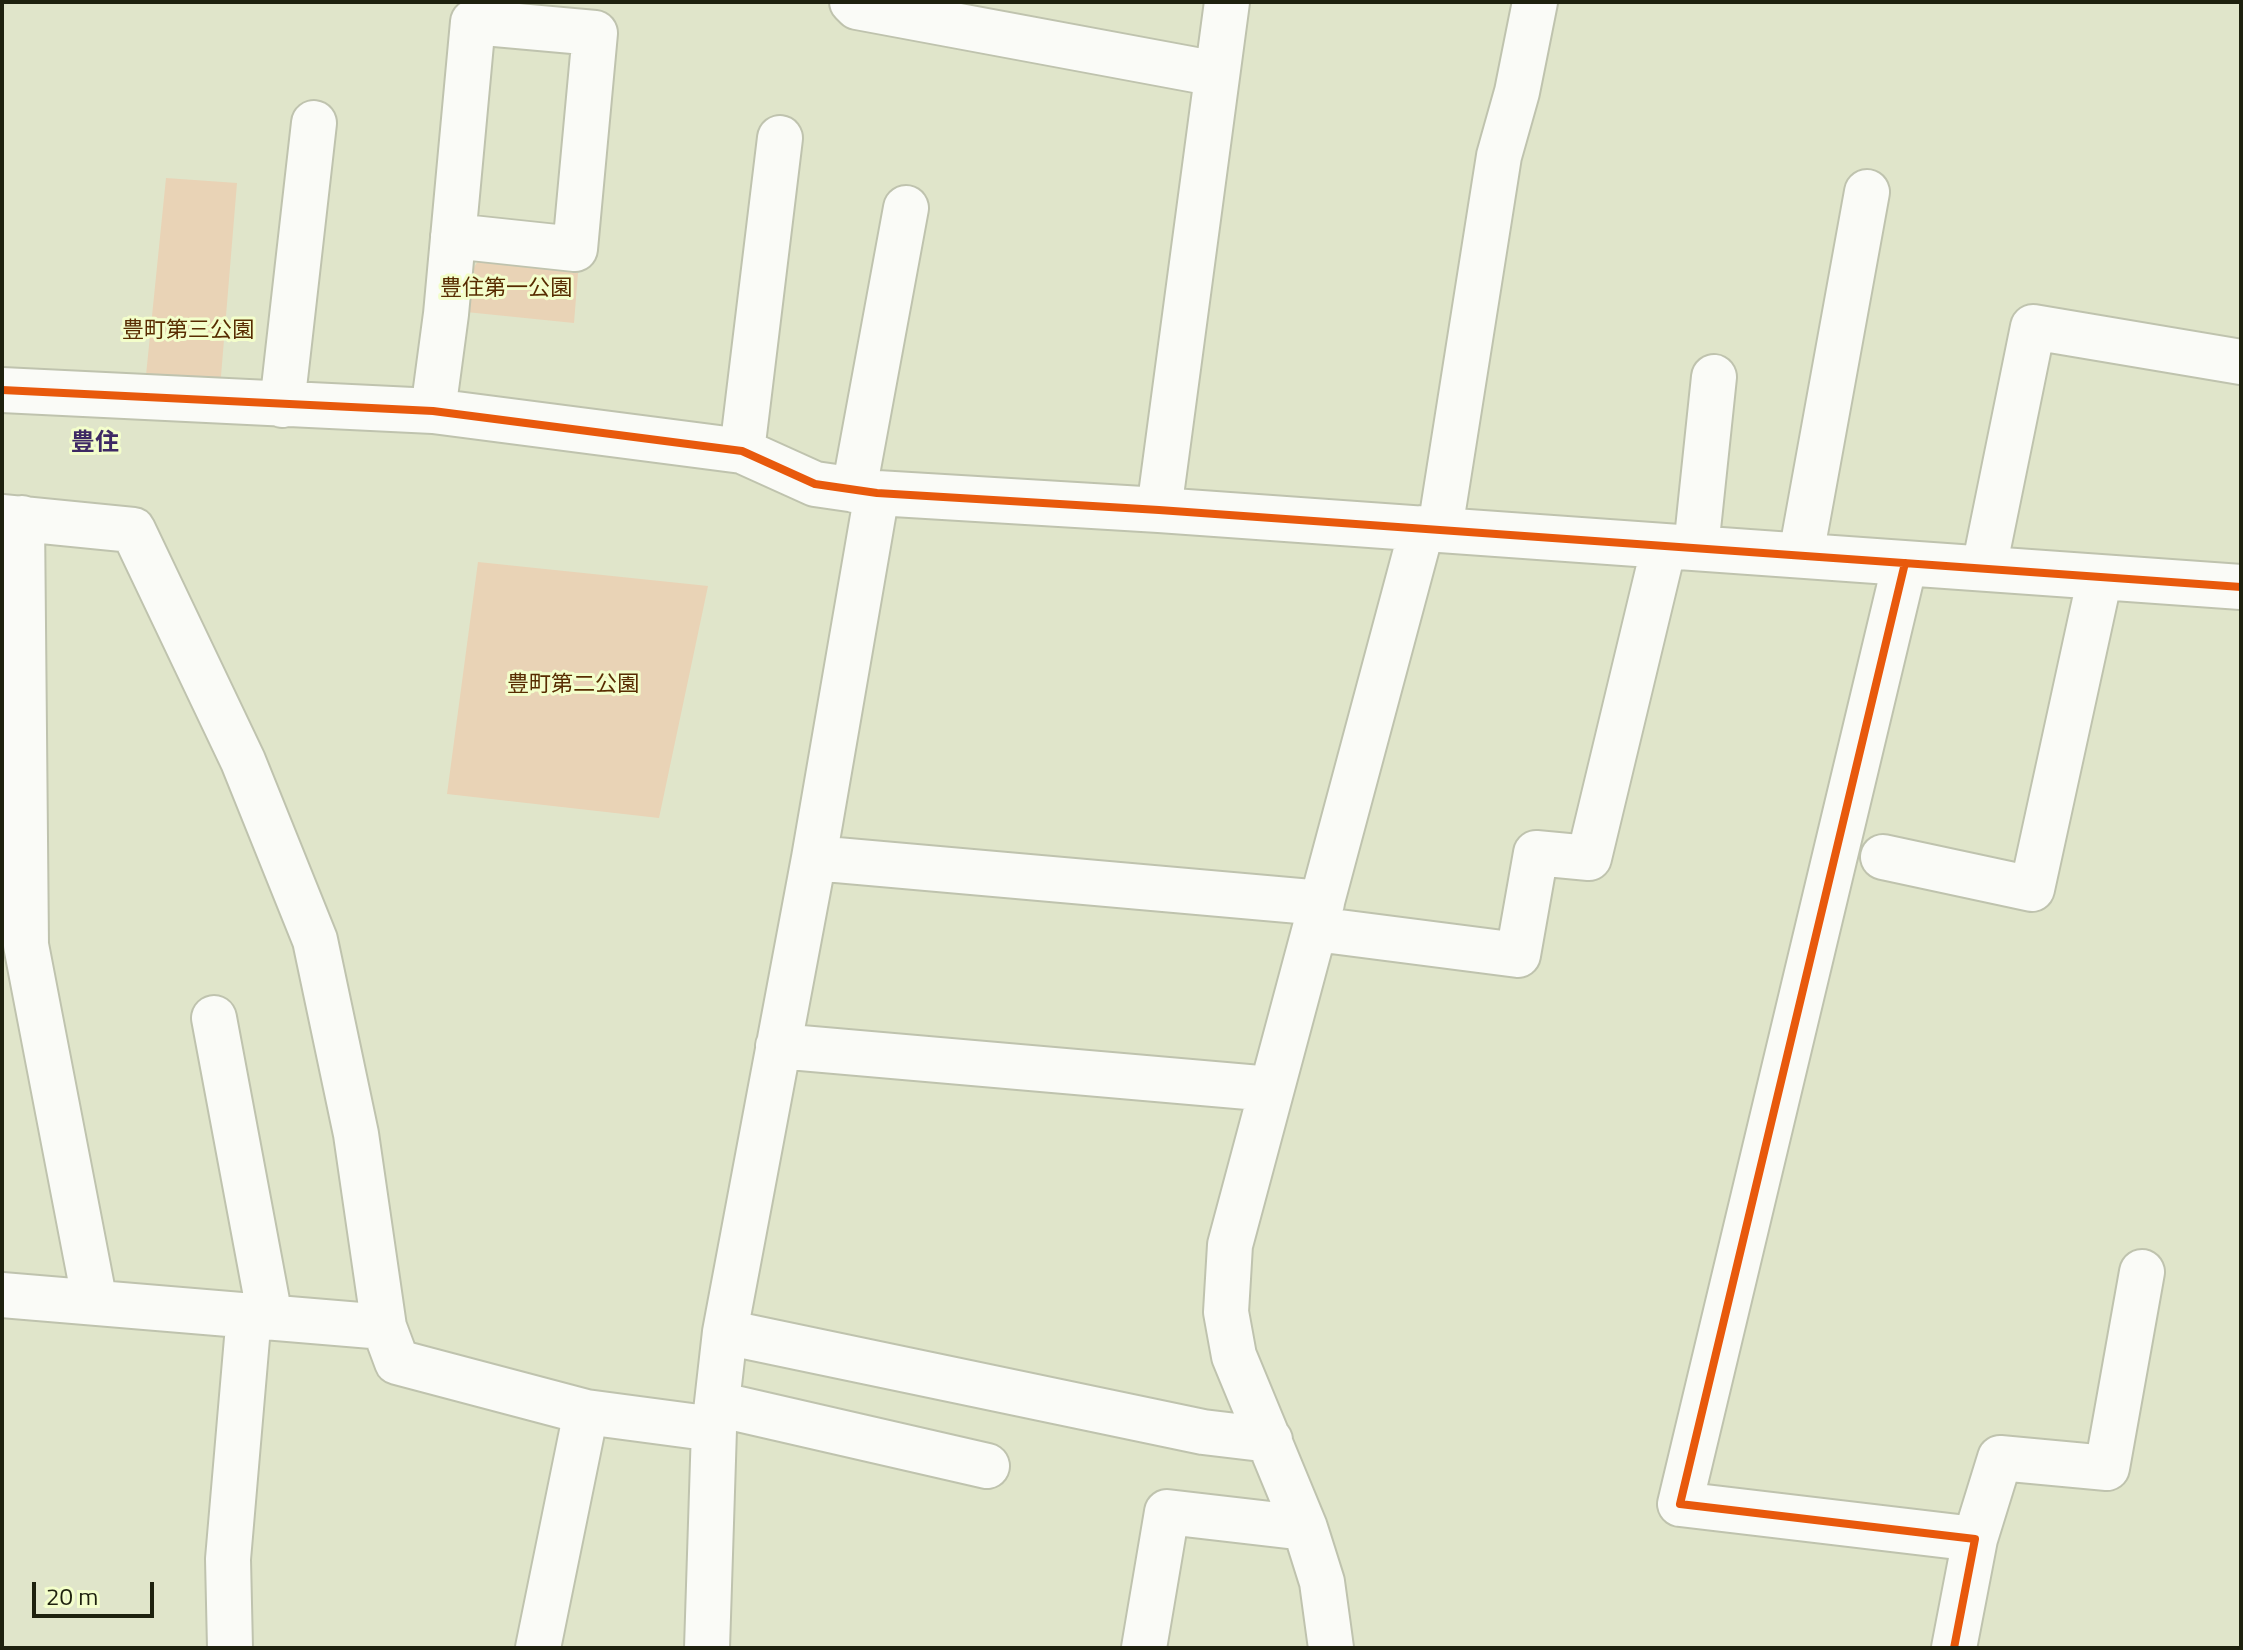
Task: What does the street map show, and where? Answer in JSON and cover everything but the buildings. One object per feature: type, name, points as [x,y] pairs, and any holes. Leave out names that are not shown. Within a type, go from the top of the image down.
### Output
[{"type":"street","points":[[852,2],[857,7],[1217,74]]},
{"type":"street","points":[[1159,510],[1227,2]]},
{"type":"street","points":[[1331,1648],[1322,1582],[1305,1528],[1234,1356],[1226,1312],[1230,1245],[1319,916],[1431,529],[1499,156],[1517,92],[1535,2]]},
{"type":"street","points":[[433,411],[473,22],[595,33],[575,249],[453,236]]},
{"type":"street","points":[[282,405],[314,123]]},
{"type":"street","points":[[742,451],[780,138]]},
{"type":"street","points":[[1801,555],[1867,192]]},
{"type":"street","points":[[707,1648],[715,1416],[725,1332],[814,858],[906,208]]},
{"type":"street","points":[[1984,568],[2033,327],[2241,362]]},
{"type":"street","points":[[814,858],[1319,916],[1518,955],[1536,853],[1589,858],[1680,547],[1714,377]]},
{"type":"street","points":[[2,390],[433,411],[742,451],[815,484],[866,491],[2241,587]]},
{"type":"street","points":[[95,1303],[26,945],[12,517],[133,530],[243,761],[315,940],[356,1134],[384,1327],[397,1362],[586,1412],[715,1416],[987,1466]]},
{"type":"street","points":[[1905,563],[1680,1504],[1975,1539]]},
{"type":"street","points":[[1883,857],[2032,889],[2100,577]]},
{"type":"street","points":[[214,1018],[260,1316],[228,1559],[230,1648]]},
{"type":"street","points":[[778,1046],[1271,1089]]},
{"type":"street","points":[[1954,1648],[1975,1539],[2000,1458],[2107,1468],[2142,1272]]},
{"type":"street","points":[[2,1295],[384,1327]]},
{"type":"street","points":[[725,1332],[1203,1432],[1270,1440]]},
{"type":"street","points":[[538,1648],[586,1412]]},
{"type":"street","points":[[1144,1648],[1167,1512],[1305,1528]]},
{"type":"green space","name":"豊町第三公園","points":[[166,178],[237,183],[220,388],[145,385]]},
{"type":"green space","name":"豊住第一公園","points":[[478,261],[578,273],[574,323],[466,312],[469,275]]},
{"type":"green space","name":"豊町第二公園","points":[[478,562],[708,586],[659,818],[447,794]]},
{"type":"cycle path","points":[[2,390],[433,411],[742,451],[815,484],[877,493],[1159,510],[2241,587]]},
{"type":"cycle path","points":[[1905,563],[1680,1504],[1975,1539],[1954,1648]]},
{"type":"district","name":"豊住","points":[[95,444]]}]
